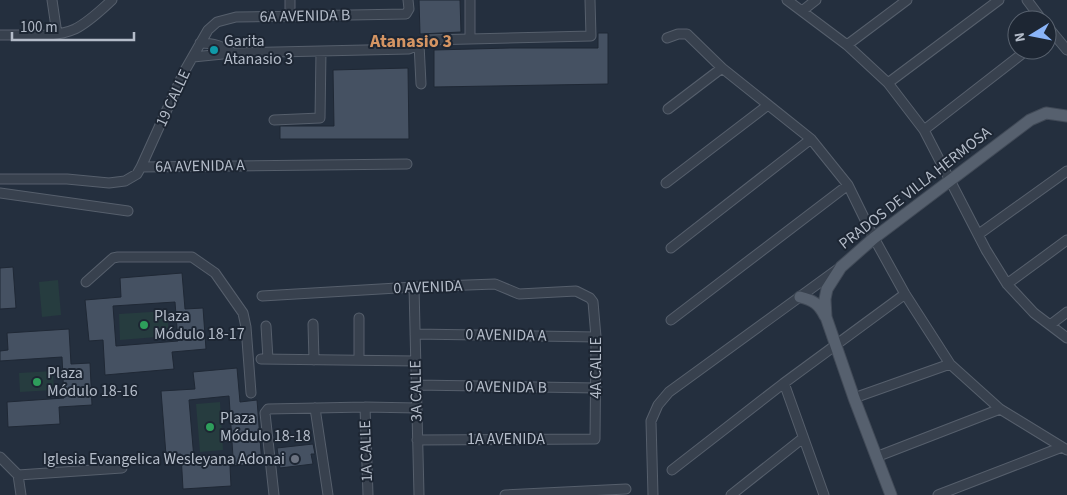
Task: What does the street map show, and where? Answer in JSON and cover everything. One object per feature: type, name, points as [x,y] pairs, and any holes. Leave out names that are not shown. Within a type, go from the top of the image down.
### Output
[{"type":"main road","name":"PRADOS DE VILLA HERMOSA","points":[[891,495],[835,346],[826,317],[825,299],[827,289],[841,267],[874,238],[1030,120],[1046,114],[1067,116]]},
{"type":"main road","points":[[800,298],[811,300],[817,304],[826,317]]},
{"type":"street","points":[[52,0],[56,34]]},
{"type":"street","points":[[0,35],[56,34],[74,29],[97,14],[112,0]]},
{"type":"street","points":[[290,0],[290,16]]},
{"type":"street","name":"6A AVENIDA B","points":[[208,30],[216,22],[236,16],[406,14],[409,9],[408,0]]},
{"type":"street","points":[[470,0],[470,39]]},
{"type":"street","points":[[193,57],[233,53],[410,49],[429,40],[591,36],[590,0]]},
{"type":"street","points":[[787,0],[847,45],[888,83],[924,130],[986,250],[1007,284],[1022,301],[1067,338]]},
{"type":"street","points":[[802,11],[816,0]]},
{"type":"street","points":[[847,45],[907,0]]},
{"type":"street","points":[[888,83],[999,0]]},
{"type":"street","name":"19 CALLE","points":[[142,167],[193,57],[208,30]]},
{"type":"street","points":[[667,38],[678,34],[687,34],[722,68],[811,139],[848,185],[874,238],[905,294],[950,364],[1000,410],[1065,448]]},
{"type":"street","points":[[1057,39],[1067,50]]},
{"type":"street","points":[[200,43],[221,45],[233,53]]},
{"type":"street","points":[[419,44],[421,84]]},
{"type":"street","points":[[274,120],[320,118],[321,51]]},
{"type":"street","points":[[924,130],[1014,60]]},
{"type":"street","points":[[668,109],[722,68]]},
{"type":"street","points":[[666,183],[768,105]]},
{"type":"street","points":[[671,248],[811,139]]},
{"type":"street","name":"6A AVENIDA A","points":[[0,179],[67,179],[109,183],[125,181],[137,174],[142,167],[406,164]]},
{"type":"street","points":[[979,234],[1067,171]]},
{"type":"street","points":[[670,320],[848,185]]},
{"type":"street","points":[[0,193],[128,211]]},
{"type":"street","points":[[1007,284],[1067,240]]},
{"type":"street","points":[[86,282],[113,258],[118,256],[192,257],[214,273],[243,312],[246,327],[251,393]]},
{"type":"street","points":[[653,495],[651,421],[658,405],[669,392],[841,267]]},
{"type":"street","name":"0 AVENIDA","points":[[262,296],[495,284],[519,294],[576,291],[590,298]]},
{"type":"street","name":"3A CALLE","points":[[414,287],[419,495]]},
{"type":"street","points":[[672,470],[784,383],[905,294]]},
{"type":"street","name":"4A CALLE","points":[[590,298],[593,302],[596,337],[595,439]]},
{"type":"street","points":[[1050,325],[1067,312]]},
{"type":"street","points":[[359,318],[359,360]]},
{"type":"street","points":[[313,324],[314,360]]},
{"type":"street","points":[[266,326],[264,359],[416,361]]},
{"type":"street","name":"0 AVENIDA A","points":[[415,334],[596,337]]},
{"type":"street","points":[[854,398],[950,364]]},
{"type":"street","points":[[784,383],[823,494]]},
{"type":"street","name":"0 AVENIDA B","points":[[416,386],[596,388]]},
{"type":"street","points":[[274,495],[265,413],[268,410],[365,407],[417,408]]},
{"type":"street","name":"1A CALLE","points":[[365,407],[368,495]]},
{"type":"street","points":[[315,408],[328,495]]},
{"type":"street","points":[[876,457],[1000,410]]},
{"type":"street","points":[[731,495],[803,438]]},
{"type":"street","name":"1A AVENIDA","points":[[417,440],[595,439]]},
{"type":"street","points":[[938,495],[1065,448]]},
{"type":"street","points":[[0,457],[18,476],[21,495]]},
{"type":"street","points":[[18,476],[122,468]]},
{"type":"street","points":[[505,495],[626,489]]},
{"type":"green space","points":[[58,280],[61,315],[42,317],[39,282]]},
{"type":"green space","name":"Plaza Módulo 18-17","points":[[167,311],[169,336],[120,340],[119,314]]},
{"type":"green space","name":"Plaza Módulo 18-16","points":[[53,371],[54,390],[20,392],[19,373]]},
{"type":"green space","name":"Plaza Módulo 18-18","points":[[220,402],[223,450],[200,452],[196,404]]},
{"type":"building","points":[[419,0],[460,0],[461,32],[420,34]]},
{"type":"building","points":[[598,33],[608,33],[608,84],[434,87],[434,50],[598,48]]},
{"type":"building","points":[[408,68],[409,139],[280,139],[280,126],[334,126],[333,70]]},
{"type":"building","points":[[13,267],[16,308],[0,309],[0,268]]},
{"type":"building","points":[[182,273],[185,309],[203,308],[206,349],[172,352],[174,369],[105,375],[103,340],[89,341],[85,300],[121,297],[120,278]],"holes":[[[175,302],[178,341],[116,346],[113,306]]]},
{"type":"building","points":[[69,329],[71,364],[90,363],[92,405],[59,407],[60,424],[8,427],[7,402],[64,398],[62,357],[0,361],[0,351],[8,350],[7,333]]},
{"type":"building","points":[[237,368],[240,402],[257,400],[262,464],[230,466],[231,486],[183,489],[181,454],[166,455],[161,391],[195,389],[193,372]],"holes":[[[229,396],[233,457],[194,459],[189,400]]]},
{"type":"building","name":"Iglesia Evangelica Wesleyana Adonai","points":[[313,444],[315,454],[311,454],[313,464],[280,468],[277,448]]},
{"type":"place","name":"Garita Atanasio 3","points":[[214,50]]},
{"type":"place","name":"Plaza Módulo 18-17","points":[[144,325]]},
{"type":"place","name":"Plaza Módulo 18-16","points":[[37,382]]},
{"type":"place","name":"Plaza Módulo 18-18","points":[[210,427]]},
{"type":"place","name":"Iglesia Evangelica Wesleyana Adonai","points":[[295,459]]},
{"type":"district","name":"Atanasio 3","points":[[411,41]]}]
